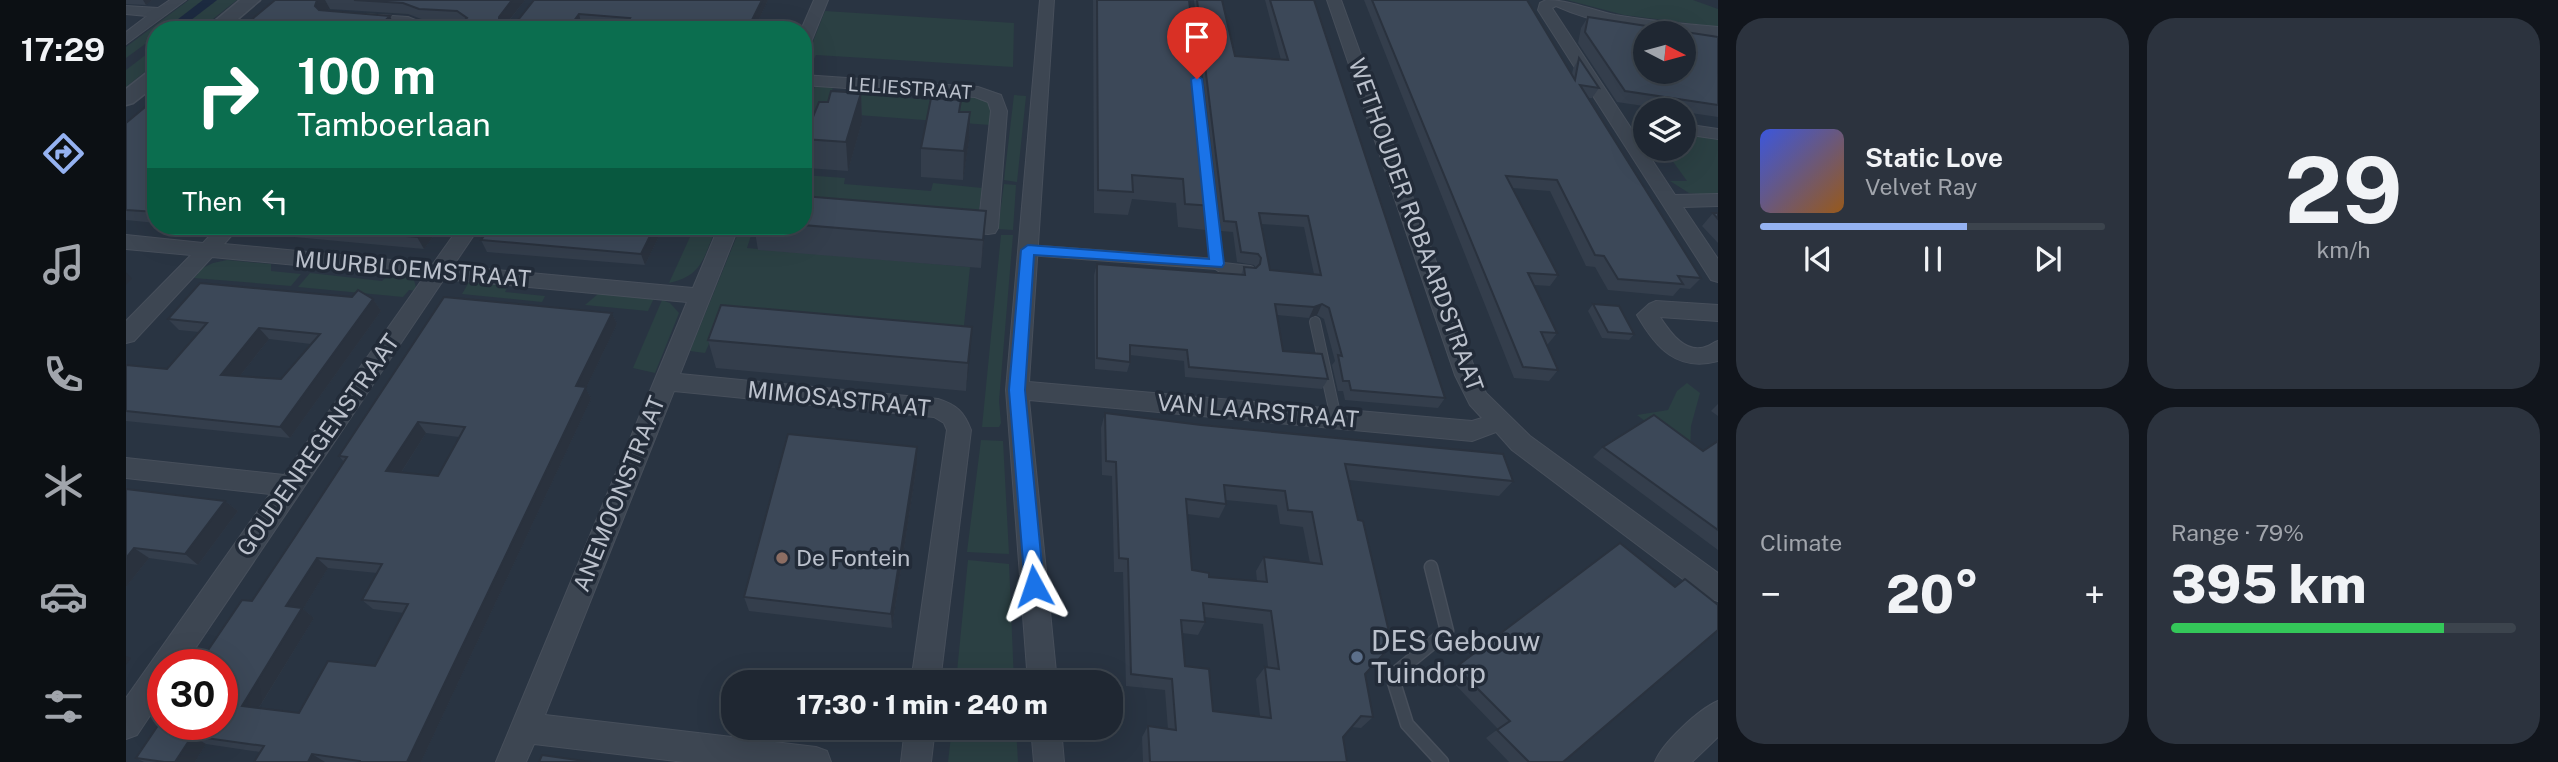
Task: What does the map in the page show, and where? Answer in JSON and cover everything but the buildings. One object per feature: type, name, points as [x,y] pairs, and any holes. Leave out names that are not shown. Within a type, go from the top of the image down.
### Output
[{"type":"street","points":[[151,21],[179,0]]},
{"type":"street","points":[[224,21],[251,0]]},
{"type":"street","points":[[812,21],[821,0]]},
{"type":"street","points":[[1041,0],[1028,250],[1017,390],[1041,670]]},
{"type":"street","name":"WETHOUDER ROBAARDSTRAAT","points":[[1334,0],[1466,375],[1478,399],[1497,422],[1521,443],[1718,589]]},
{"type":"street","points":[[1718,32],[1605,16],[1569,8],[1555,0],[1545,6],[1545,10],[1718,275]]},
{"type":"street","points":[[126,10],[162,13]]},
{"type":"street","points":[[353,18],[408,21]]},
{"type":"street","points":[[126,39],[147,24]]},
{"type":"street","name":"LELIESTRAAT","points":[[812,81],[978,92],[995,99],[999,111],[988,228],[935,225]]},
{"type":"street","points":[[126,99],[147,82]]},
{"type":"street","points":[[1618,120],[1633,122]]},
{"type":"street","points":[[1696,131],[1718,134]]},
{"type":"street","points":[[1670,201],[1718,200]]},
{"type":"street","points":[[126,335],[221,235]]},
{"type":"street","name":"GOUDENREGENSTRAAT","points":[[178,649],[464,235]]},
{"type":"street","name":"ANEMOONSTRAAT","points":[[510,762],[725,235]]},
{"type":"street","name":"MUURBLOEMSTRAAT","points":[[126,242],[700,296]]},
{"type":"street","points":[[1718,313],[1656,309],[1648,315],[1670,348],[1695,358],[1714,354],[1718,349]]},
{"type":"street","name":"MIMOSASTRAAT","points":[[665,381],[938,408],[954,418],[959,430],[928,670]]},
{"type":"street","name":"VAN LAARSTRAAT","points":[[1017,390],[1472,431],[1497,422]]},
{"type":"street","points":[[126,468],[290,486]]},
{"type":"street","points":[[126,724],[147,694]]},
{"type":"street","points":[[1670,762],[1718,716]]},
{"type":"street","points":[[524,728],[816,762]]},
{"type":"street","points":[[916,762],[919,740]]},
{"type":"street","points":[[1047,740],[1049,762]]},
{"type":"lane","points":[[1208,181],[1217,264]]},
{"type":"lane","points":[[1028,250],[1217,264],[1223,268],[1250,271]]},
{"type":"lane","points":[[1315,322],[1336,418]]},
{"type":"lane","points":[[1431,567],[1447,631],[1392,676],[1407,724],[1442,762]]},
{"type":"green space","points":[[189,0],[203,0],[176,21],[161,21]]},
{"type":"green space","points":[[217,0],[237,0],[210,21],[190,21]]},
{"type":"green space","points":[[1567,0],[1693,0],[1718,9],[1718,27],[1696,24],[1696,21],[1624,15]]},
{"type":"green space","points":[[825,11],[1014,23],[1013,67],[816,55],[812,62],[812,44]]},
{"type":"green space","points":[[147,31],[147,43],[126,58],[126,47]]},
{"type":"green space","points":[[147,54],[147,70],[126,87],[126,70]]},
{"type":"green space","points":[[816,84],[833,85],[832,92],[958,102],[960,94],[977,96],[992,105],[990,125],[812,112],[812,94]]},
{"type":"green space","points":[[1014,95],[1026,96],[1017,182],[1004,180]]},
{"type":"green space","points":[[1696,135],[1718,138],[1718,196],[1689,193],[1670,181],[1687,181],[1673,161],[1696,161]]},
{"type":"green space","points":[[812,176],[845,178],[844,184],[931,191],[933,183],[982,188],[979,211],[812,200]]},
{"type":"green space","points":[[1004,184],[1016,185],[1013,230],[998,229]]},
{"type":"green space","points":[[691,235],[713,235],[696,270],[669,283]]},
{"type":"green space","points":[[737,235],[751,235],[747,248],[970,267],[961,354],[715,330],[705,353],[690,351]]},
{"type":"green space","points":[[1001,235],[1013,235],[999,401],[1001,423],[999,427],[982,427]]},
{"type":"green space","points":[[227,260],[271,264],[271,271],[301,274],[291,286],[194,278],[198,274],[192,273]]},
{"type":"green space","points":[[310,273],[382,281],[390,276],[401,275],[414,280],[417,291],[409,290],[403,297],[298,287]]},
{"type":"green space","points":[[469,282],[508,286],[505,292],[545,296],[542,302],[462,294]]},
{"type":"green space","points":[[598,294],[654,298],[648,311],[585,305]]},
{"type":"green space","points":[[662,300],[670,303],[679,313],[655,373],[633,368]]},
{"type":"green space","points":[[1687,383],[1700,393],[1691,426],[1690,455],[1637,415],[1668,410],[1677,391]]},
{"type":"green space","points":[[981,440],[1003,441],[1009,554],[967,552]]},
{"type":"green space","points":[[968,560],[1009,564],[1013,670],[957,670]]},
{"type":"green space","points":[[951,740],[1017,740],[1018,762],[948,762]]},
{"type":"water","points":[[203,0],[217,0],[190,21],[176,21]]},
{"type":"place","name":"De Fontein","points":[[782,558]]},
{"type":"place","name":"DES Gebouw Tuindorp","points":[[1357,657]]},
{"type":"route","points":[[1034,586],[1017,390],[1028,250],[1217,264],[1197,79]]}]
